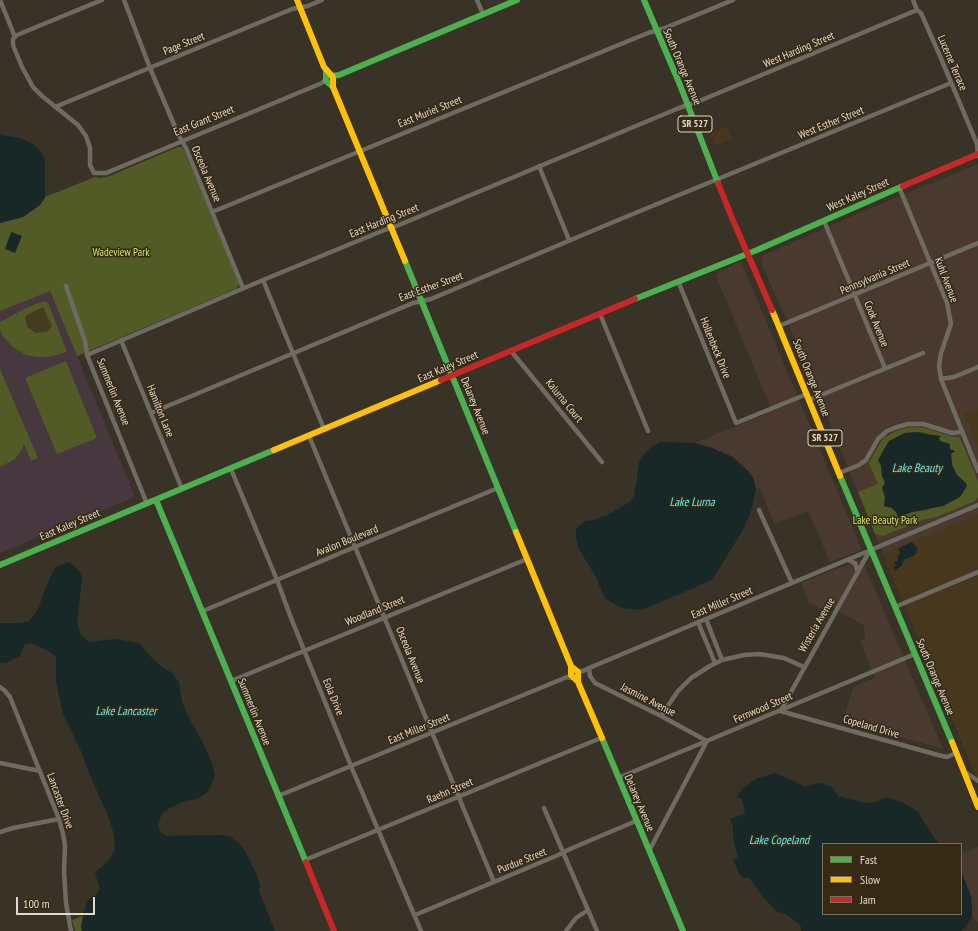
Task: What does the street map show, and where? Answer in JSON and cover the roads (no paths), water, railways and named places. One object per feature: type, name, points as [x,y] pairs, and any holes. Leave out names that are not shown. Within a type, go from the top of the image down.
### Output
[{"type":"street","points":[[0,0],[14,38],[13,44],[27,77],[42,96],[55,107]]},
{"type":"street","points":[[14,38],[102,0]]},
{"type":"street","name":"Osceola Avenue","points":[[124,0],[150,68],[243,288]]},
{"type":"street","name":"Delaney Avenue","points":[[297,0],[601,738],[683,931]]},
{"type":"street","name":"Page Street","points":[[55,107],[292,9],[300,8],[322,0]]},
{"type":"street","points":[[477,0],[483,14]]},
{"type":"street","name":"East Grant Street","points":[[55,107],[78,125],[86,136],[90,148],[90,165],[94,173],[106,174],[517,0]]},
{"type":"street","name":"South Orange Avenue","points":[[644,0],[688,105],[747,254],[779,326],[978,807]]},
{"type":"street","name":"East Muriel Street","points":[[212,212],[616,46],[733,0]]},
{"type":"street","name":"Lucerne Terrace","points":[[913,0],[917,10],[921,13],[977,144],[978,155]]},
{"type":"street","name":"West Harding Street","points":[[688,105],[917,10]]},
{"type":"street","name":"West Esther Street","points":[[717,179],[951,83]]},
{"type":"street","name":"East Harding Street","points":[[87,355],[243,288],[688,105]]},
{"type":"street","name":"West Kaley Street","points":[[747,254],[978,155]]},
{"type":"street","points":[[539,166],[569,240]]},
{"type":"street","name":"East Esther Street","points":[[151,413],[413,303],[431,299],[717,179]]},
{"type":"street","name":"Kuhl Avenue","points":[[899,188],[947,303],[950,324],[941,353],[941,379],[978,471]]},
{"type":"street","name":"Cook Avenue","points":[[824,221],[885,368]]},
{"type":"street","name":"Pennsylvania Street","points":[[779,326],[978,243]]},
{"type":"street","name":"East Kaley Street","points":[[0,565],[678,281],[747,254]]},
{"type":"street","points":[[263,280],[324,429]]},
{"type":"street","name":"Hollenbeck Drive","points":[[678,281],[736,423],[808,397]]},
{"type":"street","name":"Summerlin Avenue","points":[[66,286],[85,342],[87,355],[147,504]]},
{"type":"street","points":[[600,314],[648,431]]},
{"type":"street","name":"Hamilton Lane","points":[[121,340],[182,488]]},
{"type":"street","name":"Kalurna Court","points":[[511,351],[602,462]]},
{"type":"street","points":[[808,397],[923,353]]},
{"type":"street","points":[[941,379],[954,377],[978,367]]},
{"type":"street","points":[[839,473],[859,465],[866,460],[878,439],[896,427],[908,424],[923,424],[952,433],[962,432]]},
{"type":"street","name":"Osceola Avenue","points":[[309,436],[494,882]]},
{"type":"street","name":"Eola Drive","points":[[231,469],[351,766],[422,931]]},
{"type":"street","name":"Avalon Boulevard","points":[[203,611],[498,488]]},
{"type":"street","name":"Summerlin Avenue","points":[[156,500],[334,931]]},
{"type":"street","points":[[847,560],[978,505]]},
{"type":"street","points":[[759,510],[792,583]]},
{"type":"street","name":"Wisteria Avenue","points":[[780,711],[871,550]]},
{"type":"street","name":"Woodland Street","points":[[231,681],[527,558]]},
{"type":"street","points":[[847,560],[855,563],[858,572]]},
{"type":"street","name":"East Miller Street","points":[[278,796],[847,560]]},
{"type":"street","points":[[895,607],[978,572]]},
{"type":"street","points":[[706,619],[722,660]]},
{"type":"street","points":[[698,622],[715,664]]},
{"type":"street","points":[[661,716],[678,691],[691,678],[722,660],[759,654],[784,658],[804,667]]},
{"type":"street","name":"Fernwood Street","points":[[618,778],[915,654]]},
{"type":"street","name":"Jasmine Avenue","points":[[589,668],[590,676],[595,683],[707,741]]},
{"type":"street","name":"Lancaster Drive","points":[[0,686],[10,698],[59,819],[65,845],[65,888],[67,916],[71,931]]},
{"type":"street","name":"Copeland Drive","points":[[780,711],[938,755],[947,757],[956,753]]},
{"type":"street","name":"Raehn Street","points":[[305,860],[601,738]]},
{"type":"street","points":[[649,851],[707,741]]},
{"type":"street","points":[[0,763],[40,771]]},
{"type":"street","points":[[964,772],[978,781]]},
{"type":"street","points":[[971,789],[978,791]]},
{"type":"street","points":[[544,808],[597,931]]},
{"type":"street","points":[[0,832],[59,819]]},
{"type":"street","name":"Purdue Street","points":[[415,915],[636,821]]},
{"type":"street","points":[[566,931],[576,918],[588,910]]},
{"type":"water","points":[[0,135],[21,138],[34,145],[42,153],[45,159],[45,197],[40,205],[23,217],[0,223]]},
{"type":"water","points":[[11,232],[22,236],[15,253],[5,249]]},
{"type":"water","name":"Lake Beauty","points":[[918,432],[941,436],[939,438],[940,441],[950,444],[950,449],[955,451],[951,454],[952,465],[957,475],[966,483],[967,486],[960,497],[943,506],[912,512],[898,517],[892,508],[884,506],[885,497],[882,488],[885,483],[878,460],[889,441],[905,433]]},
{"type":"water","name":"Lake Lurna","points":[[660,442],[695,443],[733,457],[753,477],[756,489],[751,511],[743,530],[712,580],[642,610],[622,608],[605,598],[595,575],[578,548],[576,528],[585,521],[594,520],[609,514],[628,503],[634,497],[639,463],[644,454]]},
{"type":"water","points":[[912,542],[918,549],[915,555],[904,560],[902,565],[895,571],[893,567],[896,566],[894,562],[898,561],[897,556],[900,554],[899,548]]},
{"type":"water","name":"Lake Lancaster","points":[[68,562],[80,572],[82,579],[77,624],[81,635],[89,642],[115,639],[139,643],[163,668],[171,672],[179,682],[182,702],[212,763],[215,775],[209,790],[204,795],[196,799],[185,801],[162,813],[158,825],[159,830],[166,836],[223,835],[229,836],[239,843],[245,851],[257,875],[260,885],[259,891],[275,931],[82,931],[81,926],[86,904],[89,899],[96,895],[100,889],[95,873],[110,859],[115,849],[114,835],[110,821],[81,751],[63,714],[56,682],[56,657],[50,652],[31,643],[25,644],[20,656],[6,663],[0,663],[0,623],[20,623],[29,621],[39,607],[55,567]]},
{"type":"water","name":"Lake Copeland","points":[[776,773],[804,786],[821,783],[832,787],[838,796],[865,803],[876,802],[886,797],[902,802],[918,812],[934,838],[939,843],[822,843],[822,915],[962,915],[962,874],[971,896],[972,908],[972,917],[964,929],[960,931],[801,931],[799,924],[787,915],[776,911],[749,878],[741,877],[733,860],[738,858],[733,837],[733,827],[730,819],[745,814],[742,799],[736,797],[743,788],[758,778]]},
{"type":"park label","name":"Wadeview Park","points":[[121,253]]},
{"type":"park label","name":"Lake Beauty Park","points":[[885,521]]}]
